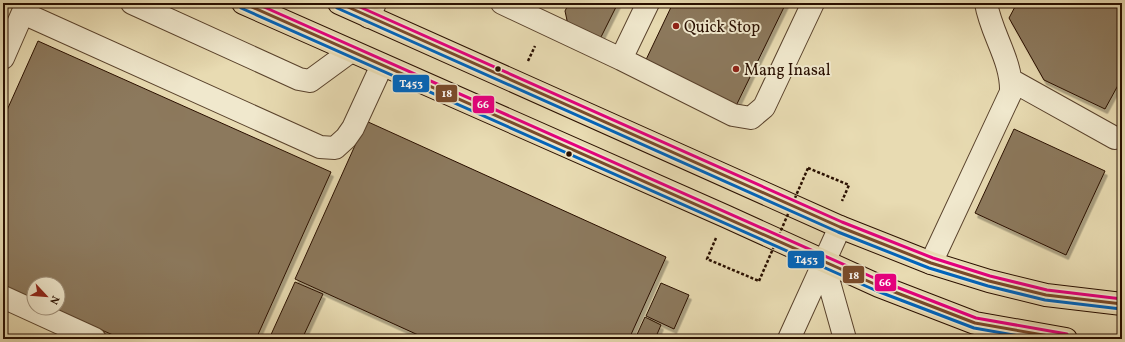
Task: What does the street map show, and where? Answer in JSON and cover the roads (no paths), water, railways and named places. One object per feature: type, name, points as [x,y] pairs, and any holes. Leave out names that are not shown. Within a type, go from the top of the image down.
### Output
[{"type":"main road","points":[[243,3],[725,216],[879,286],[975,323],[1066,339]]},
{"type":"main road","points":[[339,3],[372,10],[517,83],[837,225],[931,263],[989,282],[1046,295],[1122,304]]},
{"type":"lane","points":[[132,3],[299,79],[310,81],[351,51]]},
{"type":"lane","points":[[502,3],[536,14],[621,59],[733,115],[751,118],[764,107],[813,3]]},
{"type":"lane","points":[[621,59],[648,3]]},
{"type":"lane","points":[[931,263],[1008,102],[1011,92],[1011,80],[986,3]]},
{"type":"lane","points":[[3,58],[25,8],[320,147],[335,148],[346,138],[382,65]]},
{"type":"lane","points":[[1011,80],[1115,138]]},
{"type":"lane","points":[[789,339],[837,225]]},
{"type":"lane","points":[[823,261],[845,339]]},
{"type":"lane","points":[[3,297],[95,339]]},
{"type":"place","name":"Quick Stop","points":[[676,26]]},
{"type":"place","name":"Mang Inasal","points":[[736,69]]}]
